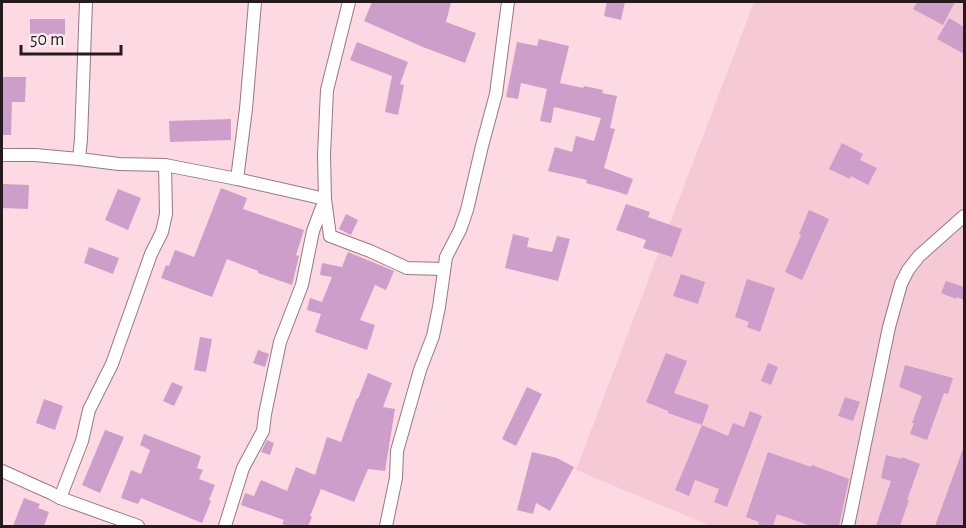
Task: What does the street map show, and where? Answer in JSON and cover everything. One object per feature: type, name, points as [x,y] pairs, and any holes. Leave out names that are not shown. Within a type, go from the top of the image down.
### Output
[{"type":"street","points":[[78,159],[81,139],[86,2]]},
{"type":"street","points":[[237,178],[246,109],[255,2]]},
{"type":"street","points":[[349,2],[327,90],[324,155],[325,199],[330,236],[407,268],[444,269]]},
{"type":"street","points":[[386,526],[396,478],[396,451],[420,370],[433,336],[447,257],[467,210],[496,94],[508,2]]},
{"type":"street","points":[[2,155],[35,155],[119,164],[165,165],[237,178],[325,199]]},
{"type":"street","points":[[60,498],[82,441],[89,410],[112,364],[151,254],[162,232],[166,214],[165,165]]},
{"type":"street","points":[[225,526],[243,468],[263,431],[280,342],[302,285],[313,231],[325,199]]},
{"type":"street","points":[[848,526],[889,327],[901,284],[908,270],[920,256],[964,216]]},
{"type":"street","points":[[2,471],[60,498],[138,526]]},
{"type":"shaded area","points":[[754,2],[964,2],[964,526],[711,526],[576,470]]},
{"type":"building","points":[[372,2],[451,2],[446,22],[476,33],[465,63],[364,21]]},
{"type":"building","points":[[607,2],[625,2],[621,20],[604,16]]},
{"type":"building","points":[[917,2],[955,2],[943,25],[913,9]]},
{"type":"building","points":[[949,18],[964,27],[964,54],[937,39]]},
{"type":"building","points":[[30,19],[65,19],[65,35],[30,35]]},
{"type":"building","points":[[539,39],[569,46],[560,83],[603,90],[602,93],[617,96],[610,128],[615,129],[604,168],[633,179],[627,195],[586,183],[587,180],[548,171],[555,147],[572,152],[576,136],[594,141],[601,118],[554,107],[551,123],[540,121],[547,89],[521,83],[518,99],[506,97],[517,42],[537,46]]},
{"type":"building","points":[[357,42],[408,62],[400,84],[404,85],[398,115],[385,112],[392,76],[350,60]]},
{"type":"building","points":[[2,77],[26,77],[25,102],[12,102],[11,135],[2,135]]},
{"type":"building","points":[[231,119],[231,140],[170,142],[169,121]]},
{"type":"building","points":[[842,143],[863,154],[860,160],[877,168],[868,185],[851,176],[850,179],[829,169]]},
{"type":"building","points":[[2,184],[29,185],[28,209],[2,208]]},
{"type":"building","points":[[221,188],[247,198],[243,209],[304,230],[296,255],[299,256],[292,285],[227,259],[212,297],[161,278],[175,250],[194,257]]},
{"type":"building","points":[[118,189],[141,198],[128,230],[105,220]]},
{"type":"building","points":[[626,204],[650,212],[648,217],[682,229],[672,257],[643,248],[646,240],[616,230]]},
{"type":"building","points":[[809,210],[829,219],[802,280],[785,272]]},
{"type":"building","points":[[346,214],[358,220],[351,235],[339,229]]},
{"type":"building","points":[[513,234],[529,238],[527,247],[552,252],[557,236],[570,239],[558,281],[505,268]]},
{"type":"building","points":[[89,247],[119,258],[113,274],[84,263]]},
{"type":"building","points":[[348,252],[394,271],[386,290],[375,285],[360,320],[375,325],[367,350],[315,332],[321,314],[307,310],[310,298],[322,302],[332,277],[320,275],[322,263],[342,267]]},
{"type":"building","points":[[681,274],[705,282],[698,304],[673,296]]},
{"type":"building","points":[[747,279],[775,288],[760,332],[747,327],[749,322],[735,317]]},
{"type":"building","points":[[946,281],[964,287],[964,300],[941,293]]},
{"type":"building","points":[[200,337],[212,339],[206,372],[194,370]]},
{"type":"building","points":[[258,350],[269,354],[265,367],[253,363]]},
{"type":"building","points":[[666,353],[687,361],[674,393],[709,405],[702,425],[668,413],[646,402]]},
{"type":"building","points":[[768,363],[778,367],[771,385],[761,381]]},
{"type":"building","points":[[905,365],[953,378],[948,394],[944,393],[927,440],[910,434],[922,396],[899,387]]},
{"type":"building","points":[[368,373],[392,383],[383,407],[395,409],[385,471],[368,469],[354,502],[321,489],[308,526],[282,524],[284,520],[241,505],[245,493],[254,496],[261,480],[287,491],[296,467],[315,475],[327,437],[341,442]]},
{"type":"building","points":[[172,382],[183,387],[174,406],[163,401]]},
{"type":"building","points":[[527,387],[542,394],[516,446],[502,439]]},
{"type":"building","points":[[845,397],[860,402],[853,421],[838,416]]},
{"type":"building","points":[[44,399],[63,406],[55,430],[36,423]]},
{"type":"building","points":[[750,411],[762,416],[727,507],[714,502],[719,489],[695,480],[689,496],[675,490],[702,425],[728,436],[733,423],[744,427]]},
{"type":"building","points":[[105,430],[124,437],[100,493],[82,485]]},
{"type":"building","points":[[144,434],[201,456],[197,468],[203,470],[199,479],[215,485],[202,523],[141,498],[138,504],[121,498],[131,470],[141,474],[150,450],[140,445]]},
{"type":"building","points":[[267,440],[274,443],[270,455],[261,452]]},
{"type":"building","points":[[963,449],[964,526],[935,526]]},
{"type":"building","points":[[532,452],[557,458],[574,467],[550,511],[536,503],[533,514],[517,510]]},
{"type":"building","points":[[768,452],[849,479],[839,526],[811,526],[777,514],[773,526],[758,526],[759,522],[746,517]]},
{"type":"building","points":[[886,455],[902,459],[902,457],[920,464],[900,526],[876,526],[891,481],[881,478]]},
{"type":"building","points":[[24,498],[40,504],[38,508],[49,512],[44,526],[13,526]]}]
